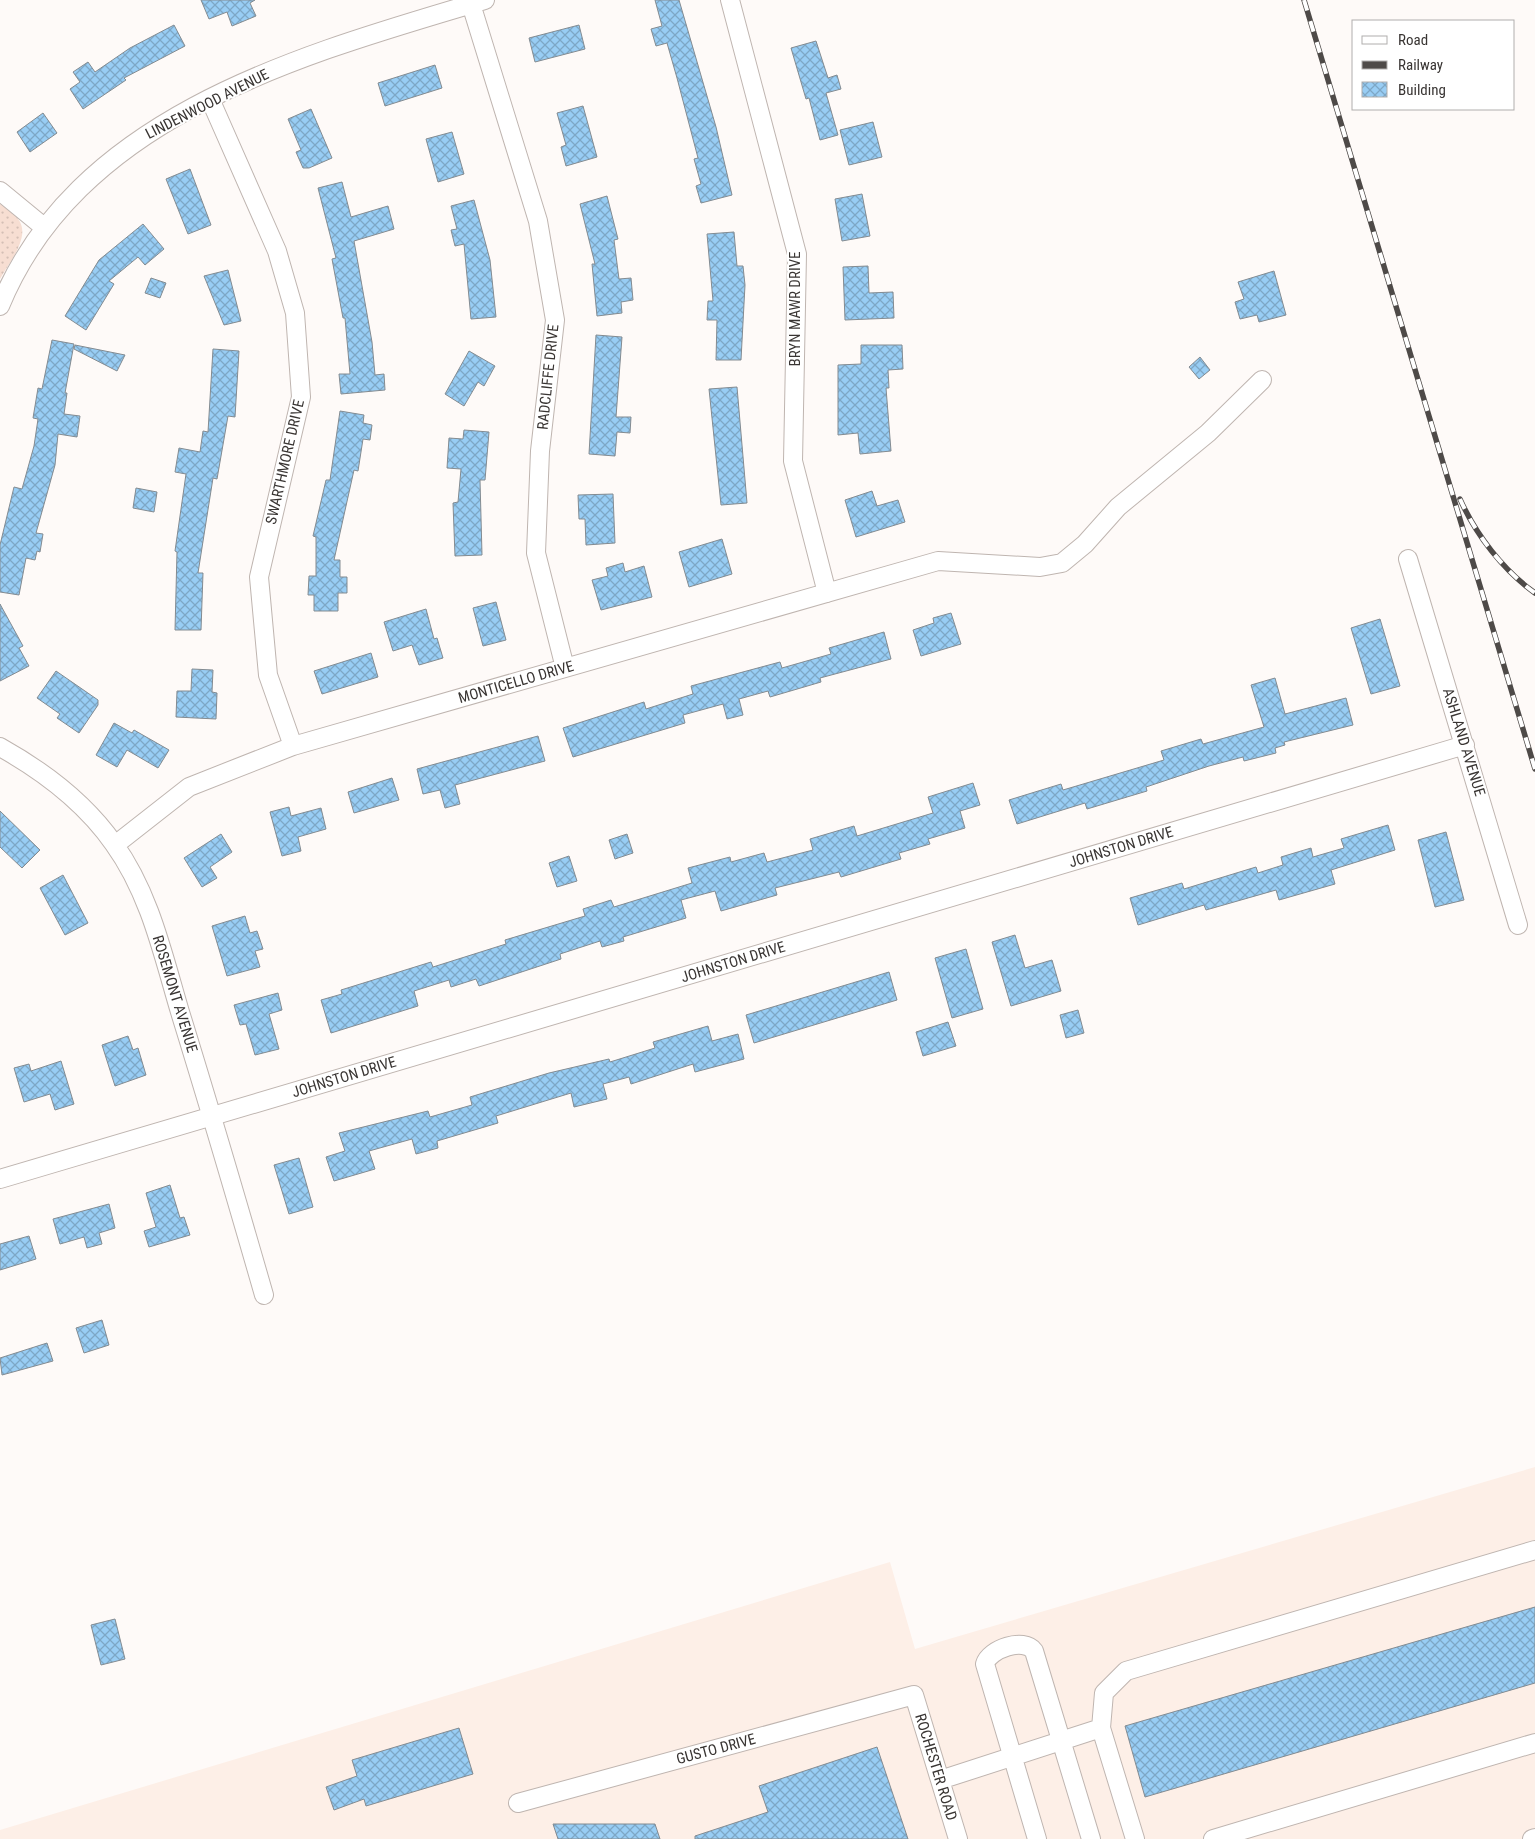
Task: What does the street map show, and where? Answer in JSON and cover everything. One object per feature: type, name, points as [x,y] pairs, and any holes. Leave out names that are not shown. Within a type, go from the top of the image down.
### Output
[{"type":"street","name":"BRYN MAWR DRIVE","points":[[730,0],[797,254],[793,461],[827,592]]},
{"type":"street","name":"LINDENWOOD AVENUE","points":[[0,306],[11,280],[45,228],[96,172],[125,148],[210,100],[268,73],[391,28],[478,2]]},
{"type":"street","name":"RADCLIFFE DRIVE","points":[[478,2],[538,221],[555,320],[540,451],[536,553],[565,668]]},
{"type":"street","name":"SWARTHMORE DRIVE","points":[[210,100],[277,250],[295,313],[301,397],[259,576],[268,674],[293,746]]},
{"type":"street","points":[[0,191],[45,228]]},
{"type":"street","name":"MONTICELLO DRIVE","points":[[114,845],[189,787],[293,746],[938,561],[1040,567],[1062,563],[1085,544],[1118,507],[1208,433],[1262,380]]},
{"type":"street","name":"ASHLAND AVENUE","points":[[1408,559],[1518,925]]},
{"type":"street","name":"JOHNSTON DRIVE","points":[[0,1179],[1465,745]]},
{"type":"street","name":"ROSEMONT AVENUE","points":[[0,747],[20,758],[61,789],[90,815],[114,845],[133,875],[150,913],[264,1295]]},
{"type":"street","points":[[1135,1839],[1101,1728],[1104,1693],[1126,1671],[1535,1550]]},
{"type":"street","points":[[1037,1839],[985,1664],[987,1657],[992,1653],[1023,1644],[1030,1646],[1034,1651],[1091,1839]]},
{"type":"street","name":"ROCHESTER ROAD","points":[[914,1695],[958,1839]]},
{"type":"street","name":"GUSTO DRIVE","points":[[518,1803],[914,1695]]},
{"type":"street","points":[[940,1780],[1101,1728]]},
{"type":"street","points":[[1213,1839],[1535,1742]]},
{"type":"shaded area","points":[[0,204],[18,219],[22,226],[22,233],[21,242],[0,279]]},
{"type":"shaded area","points":[[1535,1467],[1535,1839],[0,1839],[0,1830],[890,1562],[915,1649]]},
{"type":"building","points":[[201,0],[255,0],[250,3],[256,16],[232,26],[227,12],[209,19]]},
{"type":"building","points":[[655,0],[679,0],[716,127],[732,195],[701,203],[696,186],[701,184],[694,159],[698,158],[667,43],[656,46],[651,29],[662,26]]},
{"type":"building","points":[[174,25],[185,46],[124,78],[126,80],[83,109],[70,89],[80,82],[73,72],[88,62],[95,72],[130,48]]},
{"type":"building","points":[[579,25],[585,49],[535,62],[529,38]]},
{"type":"building","points":[[816,41],[828,78],[837,75],[841,89],[826,93],[838,135],[820,140],[809,98],[806,99],[791,48]]},
{"type":"building","points":[[435,65],[442,88],[385,106],[378,83]]},
{"type":"building","points":[[583,106],[597,157],[566,166],[561,147],[566,145],[557,113]]},
{"type":"building","points":[[311,109],[332,158],[309,168],[303,168],[296,152],[301,150],[288,119]]},
{"type":"building","points":[[43,113],[57,133],[30,152],[17,132]]},
{"type":"building","points":[[873,122],[882,157],[849,165],[840,130]]},
{"type":"building","points":[[452,132],[464,174],[438,182],[426,139]]},
{"type":"building","points":[[190,169],[211,225],[188,234],[166,179]]},
{"type":"building","points":[[342,182],[351,217],[388,206],[394,229],[354,241],[372,342],[375,375],[384,374],[385,390],[341,394],[339,374],[350,374],[345,318],[343,318],[332,259],[336,258],[318,188]]},
{"type":"building","points":[[862,194],[870,236],[842,241],[835,199]]},
{"type":"building","points":[[607,196],[618,239],[614,240],[619,279],[631,278],[633,300],[621,302],[622,313],[597,316],[592,264],[595,264],[580,204]]},
{"type":"building","points":[[474,200],[490,260],[496,317],[471,319],[464,244],[455,246],[451,230],[457,229],[451,206]]},
{"type":"building","points":[[143,224],[164,249],[145,265],[138,257],[109,281],[114,284],[86,330],[65,316],[99,260]]},
{"type":"building","points":[[734,232],[737,266],[743,266],[745,285],[741,360],[716,360],[717,320],[707,320],[708,301],[713,301],[707,234]]},
{"type":"building","points":[[868,266],[869,293],[893,292],[894,318],[845,320],[843,267]]},
{"type":"building","points":[[228,270],[241,321],[224,325],[204,276]]},
{"type":"building","points":[[1274,271],[1286,315],[1259,322],[1257,315],[1240,319],[1235,302],[1244,299],[1238,282]]},
{"type":"building","points":[[151,278],[166,283],[160,298],[145,293]]},
{"type":"building","points":[[596,335],[622,337],[616,417],[631,417],[630,433],[617,432],[615,456],[589,454]]},
{"type":"building","points":[[52,340],[74,344],[65,393],[67,393],[64,414],[80,416],[77,437],[58,434],[55,465],[36,533],[43,534],[40,552],[37,551],[35,560],[26,558],[19,595],[0,592],[0,545],[14,487],[22,489],[34,446],[38,419],[33,418],[38,388],[42,389]]},
{"type":"building","points":[[75,345],[125,355],[117,371],[74,349]]},
{"type":"building","points":[[861,345],[902,345],[903,369],[888,370],[889,388],[886,388],[891,451],[860,454],[858,433],[838,435],[838,365],[861,364]]},
{"type":"building","points":[[213,349],[239,351],[235,417],[228,416],[217,479],[213,478],[198,573],[203,573],[201,630],[175,630],[177,552],[175,551],[186,474],[175,472],[179,448],[200,452],[203,431],[208,432]]},
{"type":"building","points":[[469,351],[495,366],[484,386],[478,382],[464,406],[445,394]]},
{"type":"building","points":[[1200,357],[1210,370],[1199,379],[1189,367]]},
{"type":"building","points":[[737,387],[747,503],[721,505],[709,389]]},
{"type":"building","points":[[340,411],[364,415],[363,423],[372,425],[370,440],[363,439],[358,471],[354,470],[334,560],[340,560],[340,577],[347,577],[347,593],[338,593],[338,611],[314,611],[314,595],[308,595],[309,576],[316,576],[316,537],[313,536],[326,480],[330,480]]},
{"type":"building","points":[[464,430],[489,432],[485,480],[480,480],[482,555],[455,556],[453,503],[458,502],[461,469],[447,468],[449,438],[463,439]]},
{"type":"building","points":[[136,488],[157,492],[154,512],[133,508]]},
{"type":"building","points":[[872,491],[877,506],[898,500],[905,522],[856,537],[845,500]]},
{"type":"building","points":[[613,494],[615,543],[586,545],[585,519],[579,519],[578,495]]},
{"type":"building","points":[[722,539],[732,574],[689,587],[679,552]]},
{"type":"building","points":[[623,563],[625,572],[644,566],[652,597],[601,610],[592,580],[608,576],[606,568]]},
{"type":"building","points":[[496,602],[506,640],[483,646],[473,608]]},
{"type":"building","points":[[0,604],[23,646],[19,648],[29,666],[0,681]]},
{"type":"building","points":[[426,609],[434,639],[437,638],[443,658],[419,665],[412,645],[393,651],[384,622]]},
{"type":"building","points":[[951,613],[961,644],[921,656],[913,630],[934,623],[933,618]]},
{"type":"building","points":[[1380,619],[1400,686],[1371,694],[1351,628]]},
{"type":"building","points":[[884,632],[891,659],[820,678],[821,682],[770,697],[768,691],[739,699],[743,715],[727,719],[723,704],[683,715],[685,723],[573,757],[563,728],[644,702],[646,709],[693,694],[691,686],[780,662],[782,668],[831,654],[829,648]]},
{"type":"building","points":[[371,653],[378,677],[322,694],[314,671]]},
{"type":"building","points":[[192,669],[213,670],[212,692],[217,693],[216,719],[176,717],[177,691],[191,691]]},
{"type":"building","points":[[56,671],[98,700],[98,705],[79,733],[57,718],[60,714],[37,698]]},
{"type":"building","points":[[1275,678],[1285,714],[1346,698],[1353,725],[1284,742],[1285,745],[1275,748],[1276,753],[1244,761],[1243,757],[1209,766],[1146,787],[1147,791],[1087,809],[1085,803],[1017,824],[1009,800],[1061,784],[1063,790],[1164,760],[1161,751],[1201,739],[1203,744],[1264,727],[1251,685]]},
{"type":"building","points":[[114,723],[132,733],[134,730],[169,750],[158,768],[127,750],[117,767],[96,755]]},
{"type":"building","points":[[538,736],[545,761],[455,785],[460,804],[445,808],[440,790],[423,794],[417,769]]},
{"type":"building","points":[[392,778],[399,800],[354,813],[348,792]]},
{"type":"building","points":[[973,783],[980,805],[960,811],[965,828],[928,839],[930,844],[899,853],[901,859],[841,877],[839,872],[775,888],[777,895],[721,911],[715,891],[681,900],[686,918],[623,937],[624,941],[602,947],[600,941],[560,954],[561,959],[479,986],[476,979],[451,987],[449,980],[414,991],[418,1006],[331,1033],[321,1000],[342,994],[341,990],[431,962],[433,967],[506,944],[505,940],[585,916],[583,909],[611,900],[614,907],[692,883],[688,868],[730,857],[731,862],[764,853],[767,862],[813,850],[810,839],[854,826],[857,836],[933,813],[928,797]]},
{"type":"building","points":[[289,807],[291,816],[321,808],[326,829],[298,837],[301,851],[282,856],[270,812]]},
{"type":"building","points":[[0,811],[40,850],[22,868],[0,847]]},
{"type":"building","points":[[1388,825],[1395,850],[1331,870],[1335,884],[1279,900],[1276,890],[1206,910],[1204,905],[1138,925],[1130,898],[1182,883],[1184,889],[1256,867],[1258,873],[1283,865],[1281,857],[1311,848],[1313,857],[1344,848],[1341,839]]},
{"type":"building","points":[[1446,832],[1464,900],[1435,907],[1418,840]]},
{"type":"building","points":[[221,834],[232,852],[210,867],[217,878],[202,887],[184,858]]},
{"type":"building","points":[[627,834],[633,853],[615,859],[609,840]]},
{"type":"building","points":[[569,856],[577,881],[557,887],[549,863]]},
{"type":"building","points":[[63,875],[88,923],[65,935],[40,888]]},
{"type":"building","points":[[245,916],[250,933],[257,931],[263,949],[255,951],[260,967],[227,976],[212,926]]},
{"type":"building","points":[[1015,935],[1025,968],[1052,960],[1061,991],[1011,1006],[992,942]]},
{"type":"building","points":[[966,949],[983,1009],[952,1018],[935,958]]},
{"type":"building","points":[[889,972],[897,1000],[754,1043],[746,1015]]},
{"type":"building","points":[[278,993],[282,1010],[269,1014],[279,1049],[255,1055],[246,1024],[240,1025],[234,1005]]},
{"type":"building","points":[[1078,1010],[1084,1033],[1066,1038],[1060,1015]]},
{"type":"building","points":[[948,1022],[956,1046],[923,1056],[916,1032]]},
{"type":"building","points":[[708,1026],[712,1041],[738,1034],[744,1059],[695,1072],[693,1064],[631,1084],[629,1077],[603,1084],[607,1099],[574,1107],[571,1093],[496,1116],[498,1123],[437,1141],[438,1148],[416,1154],[412,1139],[369,1151],[375,1169],[334,1181],[326,1157],[345,1151],[339,1133],[428,1111],[430,1117],[472,1105],[470,1097],[549,1073],[609,1059],[610,1062],[655,1048],[653,1042]]},
{"type":"building","points":[[128,1036],[133,1050],[138,1048],[146,1075],[115,1086],[102,1045]]},
{"type":"building","points":[[61,1061],[74,1104],[55,1110],[50,1094],[24,1102],[14,1068],[29,1064],[31,1071]]},
{"type":"building","points":[[299,1158],[313,1207],[289,1214],[274,1165]]},
{"type":"building","points":[[170,1185],[180,1218],[184,1217],[190,1235],[149,1247],[144,1231],[156,1227],[146,1193]]},
{"type":"building","points":[[109,1204],[115,1228],[99,1233],[102,1244],[87,1248],[84,1237],[60,1244],[53,1219]]},
{"type":"building","points":[[29,1236],[36,1259],[0,1270],[0,1244]]},
{"type":"building","points":[[102,1320],[109,1345],[84,1353],[76,1328]]},
{"type":"building","points":[[47,1343],[53,1361],[2,1375],[0,1358]]},
{"type":"building","points":[[1535,1607],[1535,1683],[1145,1797],[1125,1726]]},
{"type":"building","points":[[115,1619],[125,1659],[101,1665],[91,1625]]},
{"type":"building","points":[[459,1728],[473,1774],[366,1806],[364,1799],[334,1810],[326,1787],[357,1776],[352,1760]]},
{"type":"building","points":[[877,1747],[908,1839],[695,1839],[695,1836],[768,1812],[759,1786]]},
{"type":"building","points":[[553,1824],[655,1824],[660,1839],[558,1839]]},
{"type":"railway","points":[[1304,0],[1535,769]]},
{"type":"railway","points":[[1460,499],[1474,526],[1501,563],[1535,593]]}]
